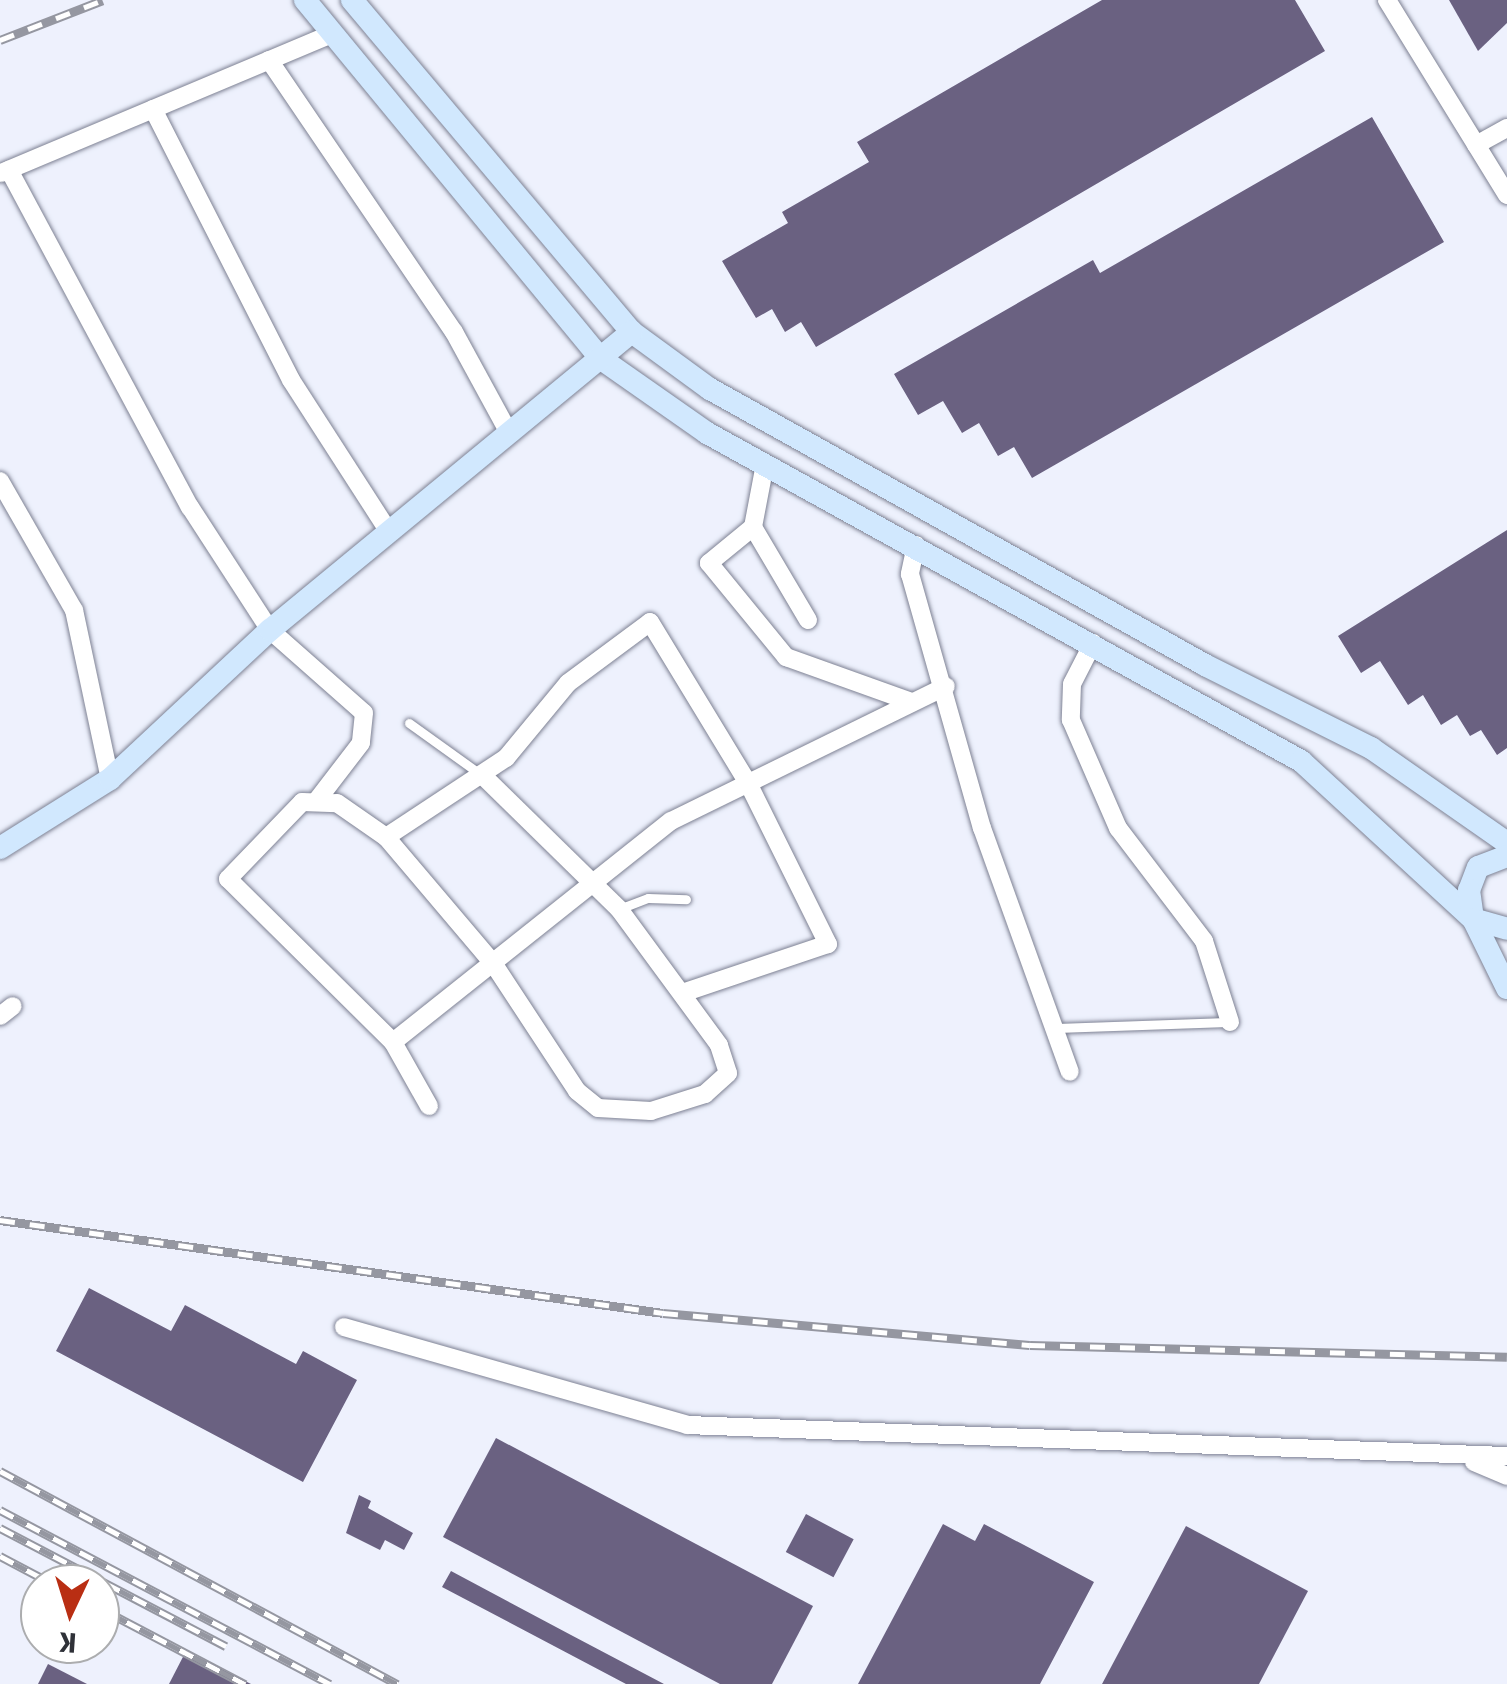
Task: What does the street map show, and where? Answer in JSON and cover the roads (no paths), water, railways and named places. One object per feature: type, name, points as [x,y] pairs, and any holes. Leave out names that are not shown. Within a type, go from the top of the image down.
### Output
[{"type":"main road","points":[[305,0],[600,358],[765,464],[1301,761],[1473,919],[1507,929]]},
{"type":"main road","points":[[352,0],[632,332],[710,389],[1205,665],[1371,748],[1507,843]]},
{"type":"main road","points":[[0,848],[110,779],[270,630],[632,332]]},
{"type":"main road","points":[[1507,856],[1478,868],[1469,890],[1473,919],[1507,988]]},
{"type":"street","points":[[1386,0],[1507,195]]},
{"type":"street","points":[[332,34],[4,172],[117,381],[270,630],[364,713],[361,742],[318,799],[286,812],[228,879],[393,1042],[429,1106]]},
{"type":"street","points":[[269,60],[454,332],[509,433]]},
{"type":"street","points":[[153,109],[292,380],[389,532]]},
{"type":"street","points":[[1476,145],[1507,128]]},
{"type":"street","points":[[765,464],[753,528],[808,620]]},
{"type":"street","points":[[0,481],[74,610],[110,779]]},
{"type":"street","points":[[753,528],[708,563],[764,638],[786,657],[909,701]]},
{"type":"street","points":[[916,545],[910,574],[946,686],[982,828],[1070,1072]]},
{"type":"street","points":[[386,837],[483,776],[568,683],[650,622],[748,783],[828,944],[682,993]]},
{"type":"street","points":[[1093,643],[1072,684],[1071,720],[1118,828],[1204,940],[1230,1022]]},
{"type":"street","points":[[393,1042],[672,820],[946,686]]},
{"type":"street","points":[[318,799],[355,811],[386,837],[493,964],[577,1090],[622,1115],[705,1094],[727,1078],[719,1045],[619,909],[587,884],[483,776]]},
{"type":"street","points":[[344,1327],[687,1425],[1507,1456]]},
{"type":"street","points":[[1439,1456],[1507,1476]]},
{"type":"lane","points":[[410,723],[483,776]]},
{"type":"lane","points":[[619,909],[648,898],[686,899]]},
{"type":"lane","points":[[1054,1028],[1230,1022]]},
{"type":"railway","points":[[0,40],[103,0]]},
{"type":"railway","points":[[0,1220],[663,1313],[1030,1345],[1507,1357]]},
{"type":"railway","points":[[0,1471],[397,1684]]},
{"type":"railway","points":[[0,1510],[330,1684]]},
{"type":"railway","points":[[0,1528],[226,1646]]},
{"type":"railway","points":[[0,1556],[20,1567]]},
{"type":"railway","points":[[120,1618],[245,1684]]}]
